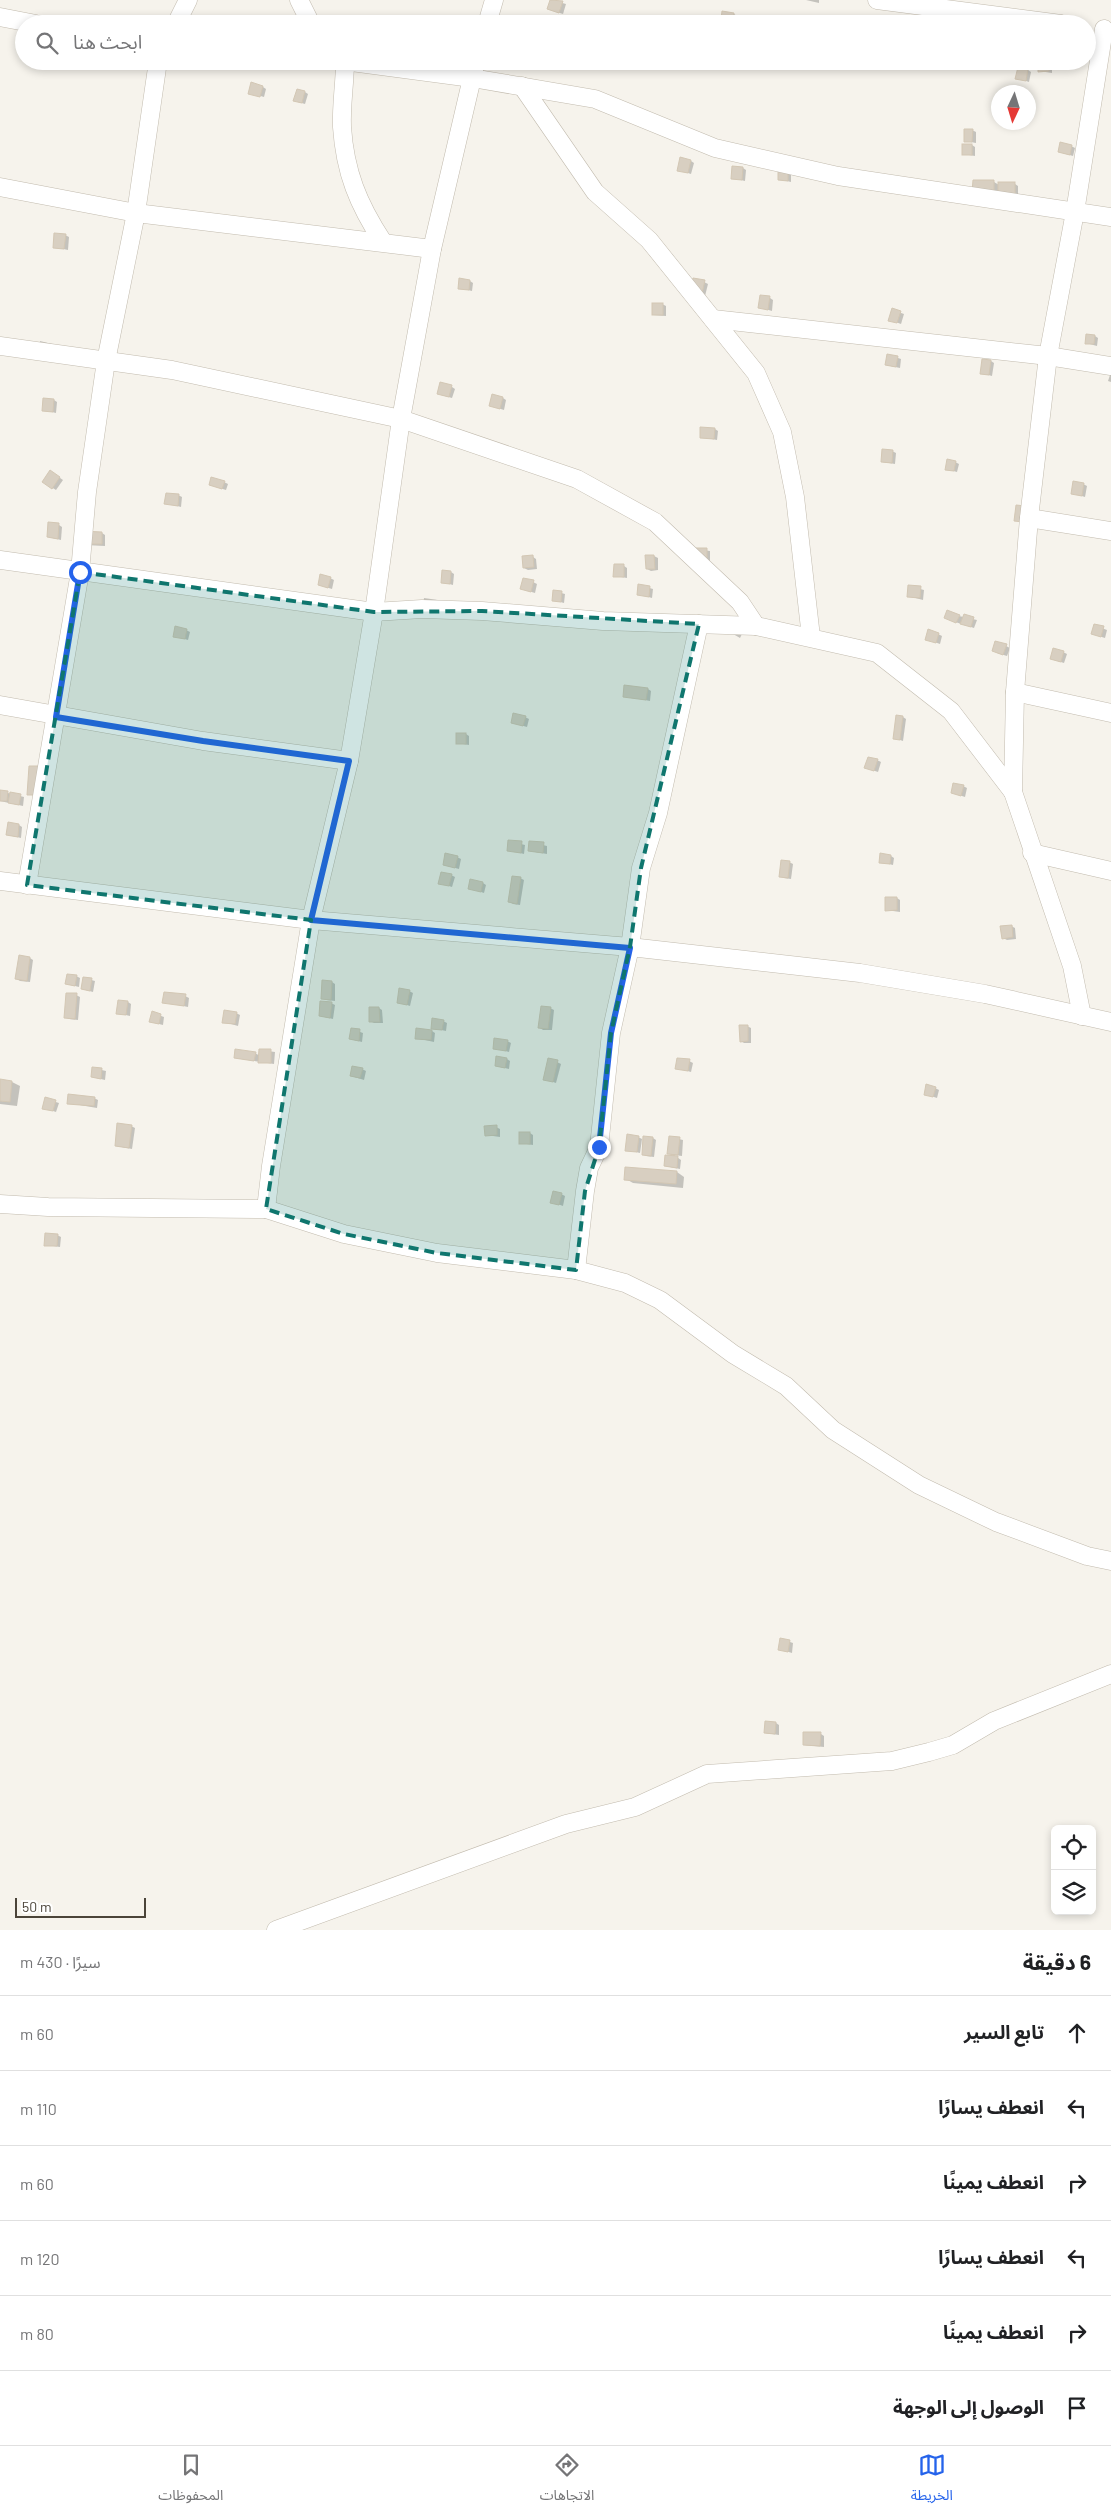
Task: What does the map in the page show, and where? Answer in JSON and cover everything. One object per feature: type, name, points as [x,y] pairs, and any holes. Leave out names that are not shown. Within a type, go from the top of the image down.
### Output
[{"type":"street","points":[[180,15],[188,0]]},
{"type":"street","points":[[299,0],[306,15]]},
{"type":"street","points":[[490,15],[494,0]]},
{"type":"street","points":[[876,0],[992,15]]},
{"type":"street","points":[[0,17],[15,20]]},
{"type":"street","points":[[1096,64],[1101,29]]},
{"type":"street","points":[[26,885],[80,572],[87,492],[106,361],[136,212],[157,70]]},
{"type":"street","points":[[345,70],[342,126],[349,178],[364,213],[383,242]]},
{"type":"street","points":[[266,1209],[271,1166],[311,920],[349,761],[374,612],[401,419],[432,249],[474,70]]},
{"type":"street","points":[[477,70],[522,86],[595,99],[714,148],[829,174],[1111,217]]},
{"type":"street","points":[[1082,1016],[1072,966],[1032,853],[1013,792],[1015,692],[1029,518],[1048,356],[1075,212],[1095,70]]},
{"type":"street","points":[[522,86],[595,192],[649,240],[756,373],[782,432],[795,497],[811,638]]},
{"type":"street","points":[[0,187],[136,212],[432,249]]},
{"type":"street","points":[[713,319],[1048,356],[1111,366]]},
{"type":"street","points":[[0,346],[172,370],[401,419],[577,479],[655,522],[740,602],[756,626]]},
{"type":"street","points":[[1029,518],[1111,531]]},
{"type":"street","points":[[0,560],[374,612],[422,609],[482,611],[603,621],[756,626],[877,653],[951,711],[1013,792]]},
{"type":"street","points":[[576,1270],[585,1191],[589,1168],[599,1147],[611,1033],[630,948],[641,868],[658,813],[699,624]]},
{"type":"street","points":[[1015,692],[1111,713]]},
{"type":"street","points":[[0,705],[56,717],[203,741],[349,761]]},
{"type":"street","points":[[1032,853],[1111,871]]},
{"type":"street","points":[[0,881],[311,920],[630,948],[860,973],[985,994],[1111,1022]]},
{"type":"street","points":[[0,1204],[48,1207],[266,1209],[344,1234],[437,1253],[576,1270],[624,1283],[660,1300],[733,1354],[786,1386],[833,1430],[918,1485],[996,1522],[1088,1556],[1111,1561]]},
{"type":"street","points":[[276,1930],[566,1824],[635,1807],[707,1774],[892,1761],[929,1752],[953,1745],[994,1721],[1111,1674]]},
{"type":"highlighted area","points":[[80,572],[374,612],[482,611],[699,624],[641,868],[630,947],[611,1033],[599,1147],[585,1191],[576,1270],[437,1253],[344,1234],[266,1209],[311,920],[27,885]]},
{"type":"building","points":[[550,0],[563,1],[559,13],[547,9]]},
{"type":"building","points":[[722,11],[734,13],[734,15],[722,15]]},
{"type":"building","points":[[1017,70],[1028,70],[1026,81],[1015,79]]},
{"type":"building","points":[[1038,70],[1049,70],[1049,71],[1038,72]]},
{"type":"building","points":[[251,82],[263,86],[260,97],[248,94]]},
{"type":"building","points":[[297,89],[305,91],[302,103],[293,101]]},
{"type":"building","points":[[964,129],[973,129],[972,142],[964,142]]},
{"type":"building","points":[[1060,142],[1072,145],[1070,155],[1058,152]]},
{"type":"building","points":[[962,144],[972,144],[972,155],[962,155]]},
{"type":"building","points":[[680,157],[691,160],[688,173],[677,171]]},
{"type":"building","points":[[732,166],[743,167],[742,180],[731,179]]},
{"type":"building","points":[[778,168],[788,169],[788,181],[778,180]]},
{"type":"building","points":[[973,180],[994,180],[994,193],[972,192]]},
{"type":"building","points":[[998,182],[1015,182],[1015,195],[998,195]]},
{"type":"building","points":[[54,233],[66,234],[64,249],[53,248]]},
{"type":"building","points":[[459,278],[470,280],[469,290],[458,289]]},
{"type":"building","points":[[693,278],[705,280],[702,294],[690,292]]},
{"type":"building","points":[[760,295],[770,296],[768,310],[758,308]]},
{"type":"building","points":[[652,303],[663,303],[663,315],[652,315]]},
{"type":"building","points":[[892,308],[901,311],[897,323],[888,321]]},
{"type":"building","points":[[1086,334],[1095,335],[1094,344],[1085,344]]},
{"type":"building","points":[[887,354],[898,356],[896,367],[885,365]]},
{"type":"building","points":[[982,359],[991,360],[989,375],[980,374]]},
{"type":"building","points":[[440,382],[452,385],[449,397],[437,394]]},
{"type":"building","points":[[492,394],[503,397],[500,409],[489,406]]},
{"type":"building","points":[[43,398],[54,399],[53,412],[42,411]]},
{"type":"building","points":[[700,427],[715,428],[714,439],[700,438]]},
{"type":"building","points":[[882,449],[893,450],[892,463],[881,462]]},
{"type":"building","points":[[947,459],[956,461],[954,471],[945,470]]},
{"type":"building","points":[[50,470],[60,477],[52,489],[42,482]]},
{"type":"building","points":[[211,477],[225,481],[222,489],[209,485]]},
{"type":"building","points":[[1073,481],[1084,483],[1082,496],[1071,494]]},
{"type":"building","points":[[166,493],[179,494],[178,506],[164,504]]},
{"type":"building","points":[[1016,505],[1026,506],[1024,522],[1014,521]]},
{"type":"building","points":[[48,522],[59,523],[58,539],[47,537]]},
{"type":"building","points":[[81,531],[102,532],[102,544],[81,544]]},
{"type":"building","points":[[695,548],[707,548],[707,562]]},
{"type":"building","points":[[533,555],[534,567],[523,568],[522,556]]},
{"type":"building","points":[[645,555],[654,555],[655,569],[646,569]]},
{"type":"building","points":[[614,564],[624,564],[624,577],[613,577]]},
{"type":"building","points":[[442,570],[451,571],[450,584],[441,583]]},
{"type":"building","points":[[320,574],[331,577],[328,588],[318,585]]},
{"type":"building","points":[[523,578],[534,580],[531,592],[520,589]]},
{"type":"building","points":[[638,584],[650,586],[649,597],[637,595]]},
{"type":"building","points":[[908,585],[921,586],[920,598],[907,597]]},
{"type":"building","points":[[553,590],[562,591],[561,602],[552,601]]},
{"type":"building","points":[[947,610],[960,615],[956,623],[944,618]]},
{"type":"building","points":[[964,614],[974,617],[971,627],[960,624]]},
{"type":"building","points":[[1094,624],[1104,626],[1101,637],[1091,634]]},
{"type":"building","points":[[175,626],[187,629],[185,639],[173,637]]},
{"type":"building","points":[[928,629],[939,633],[936,643],[925,640]]},
{"type":"building","points":[[995,641],[1007,644],[1003,655],[992,651]]},
{"type":"building","points":[[1053,648],[1064,651],[1061,662],[1050,659]]},
{"type":"building","points":[[624,685],[648,688],[646,700],[623,697]]},
{"type":"building","points":[[513,713],[526,716],[523,726],[511,723]]},
{"type":"building","points":[[896,715],[903,716],[900,740],[893,739]]},
{"type":"building","points":[[456,733],[466,733],[466,744],[456,744]]},
{"type":"building","points":[[868,757],[878,759],[874,771],[864,768]]},
{"type":"building","points":[[29,766],[39,766],[37,795],[27,795]]},
{"type":"building","points":[[953,783],[964,785],[961,796],[951,793]]},
{"type":"building","points":[[0,790],[8,791],[7,801],[0,801]]},
{"type":"building","points":[[10,792],[21,794],[19,805],[8,803]]},
{"type":"building","points":[[8,822],[19,824],[18,837],[6,835]]},
{"type":"building","points":[[508,840],[522,841],[521,853],[507,851]]},
{"type":"building","points":[[529,841],[544,842],[543,853],[528,851]]},
{"type":"building","points":[[445,853],[458,856],[455,868],[443,865]]},
{"type":"building","points":[[880,853],[891,855],[890,864],[879,863]]},
{"type":"building","points":[[781,860],[790,861],[788,878],[779,877]]},
{"type":"building","points":[[441,872],[452,874],[449,886],[438,884]]},
{"type":"building","points":[[512,876],[521,877],[517,904],[508,902]]},
{"type":"building","points":[[470,879],[483,882],[481,892],[468,889]]},
{"type":"building","points":[[885,897],[897,897],[897,910],[885,911]]},
{"type":"building","points":[[1012,925],[1013,937],[1002,939],[1000,926]]},
{"type":"building","points":[[19,955],[30,957],[27,981],[15,979]]},
{"type":"building","points":[[67,974],[77,975],[75,986],[65,984]]},
{"type":"building","points":[[83,977],[92,978],[90,991],[81,989]]},
{"type":"building","points":[[322,980],[332,981],[331,1000],[321,999]]},
{"type":"building","points":[[399,988],[410,990],[407,1005],[397,1003]]},
{"type":"building","points":[[164,992],[186,994],[184,1006],[162,1003]]},
{"type":"building","points":[[66,993],[77,993],[75,1019],[64,1018]]},
{"type":"building","points":[[118,1000],[128,1001],[126,1015],[116,1014]]},
{"type":"building","points":[[320,1001],[332,1002],[330,1018],[319,1016]]},
{"type":"building","points":[[541,1006],[551,1007],[548,1029],[538,1028]]},
{"type":"building","points":[[369,1007],[379,1007],[380,1022],[369,1022]]},
{"type":"building","points":[[224,1010],[237,1012],[235,1024],[222,1023]]},
{"type":"building","points":[[152,1011],[161,1014],[159,1024],[149,1022]]},
{"type":"building","points":[[432,1018],[444,1020],[442,1030],[431,1029]]},
{"type":"building","points":[[739,1025],[748,1025],[748,1041],[740,1042]]},
{"type":"building","points":[[351,1028],[360,1029],[359,1041],[349,1039]]},
{"type":"building","points":[[416,1028],[432,1030],[431,1040],[415,1039]]},
{"type":"building","points":[[494,1038],[508,1040],[506,1051],[493,1049]]},
{"type":"building","points":[[235,1049],[256,1052],[254,1061],[234,1058]]},
{"type":"building","points":[[259,1049],[271,1049],[271,1063],[258,1063]]},
{"type":"building","points":[[496,1056],[507,1058],[505,1068],[495,1066]]},
{"type":"building","points":[[548,1058],[558,1060],[553,1082],[543,1080]]},
{"type":"building","points":[[677,1058],[690,1059],[688,1071],[675,1069]]},
{"type":"building","points":[[352,1066],[363,1068],[360,1078],[350,1076]]},
{"type":"building","points":[[92,1067],[102,1068],[101,1079],[91,1077]]},
{"type":"building","points":[[0,1079],[12,1081],[10,1102],[0,1101]]},
{"type":"building","points":[[926,1084],[936,1087],[933,1097],[924,1095]]},
{"type":"building","points":[[68,1094],[95,1097],[94,1106],[67,1104]]},
{"type":"building","points":[[45,1097],[56,1100],[53,1111],[42,1109]]},
{"type":"building","points":[[117,1123],[132,1125],[129,1148],[115,1146]]},
{"type":"building","points":[[497,1125],[497,1135],[485,1136],[484,1126]]},
{"type":"building","points":[[519,1132],[530,1132],[530,1144],[519,1144]]},
{"type":"building","points":[[627,1134],[639,1136],[637,1152],[625,1151]]},
{"type":"building","points":[[643,1136],[653,1137],[651,1156],[642,1155]]},
{"type":"building","points":[[669,1136],[680,1137],[678,1155],[667,1154]]},
{"type":"building","points":[[665,1155],[678,1156],[677,1168],[664,1166]]},
{"type":"building","points":[[625,1167],[677,1171],[676,1184],[624,1180]]},
{"type":"building","points":[[553,1191],[562,1193],[559,1205],[550,1203]]},
{"type":"building","points":[[45,1233],[58,1234],[57,1246],[44,1246]]},
{"type":"building","points":[[780,1638],[790,1640],[788,1652],[778,1650]]},
{"type":"building","points":[[765,1721],[776,1722],[775,1734],[764,1733]]},
{"type":"building","points":[[803,1732],[821,1732],[820,1746],[803,1745]]},
{"type":"route","points":[[80,572],[56,717],[203,741],[349,761],[311,920],[630,948],[611,1033],[599,1147]]}]
